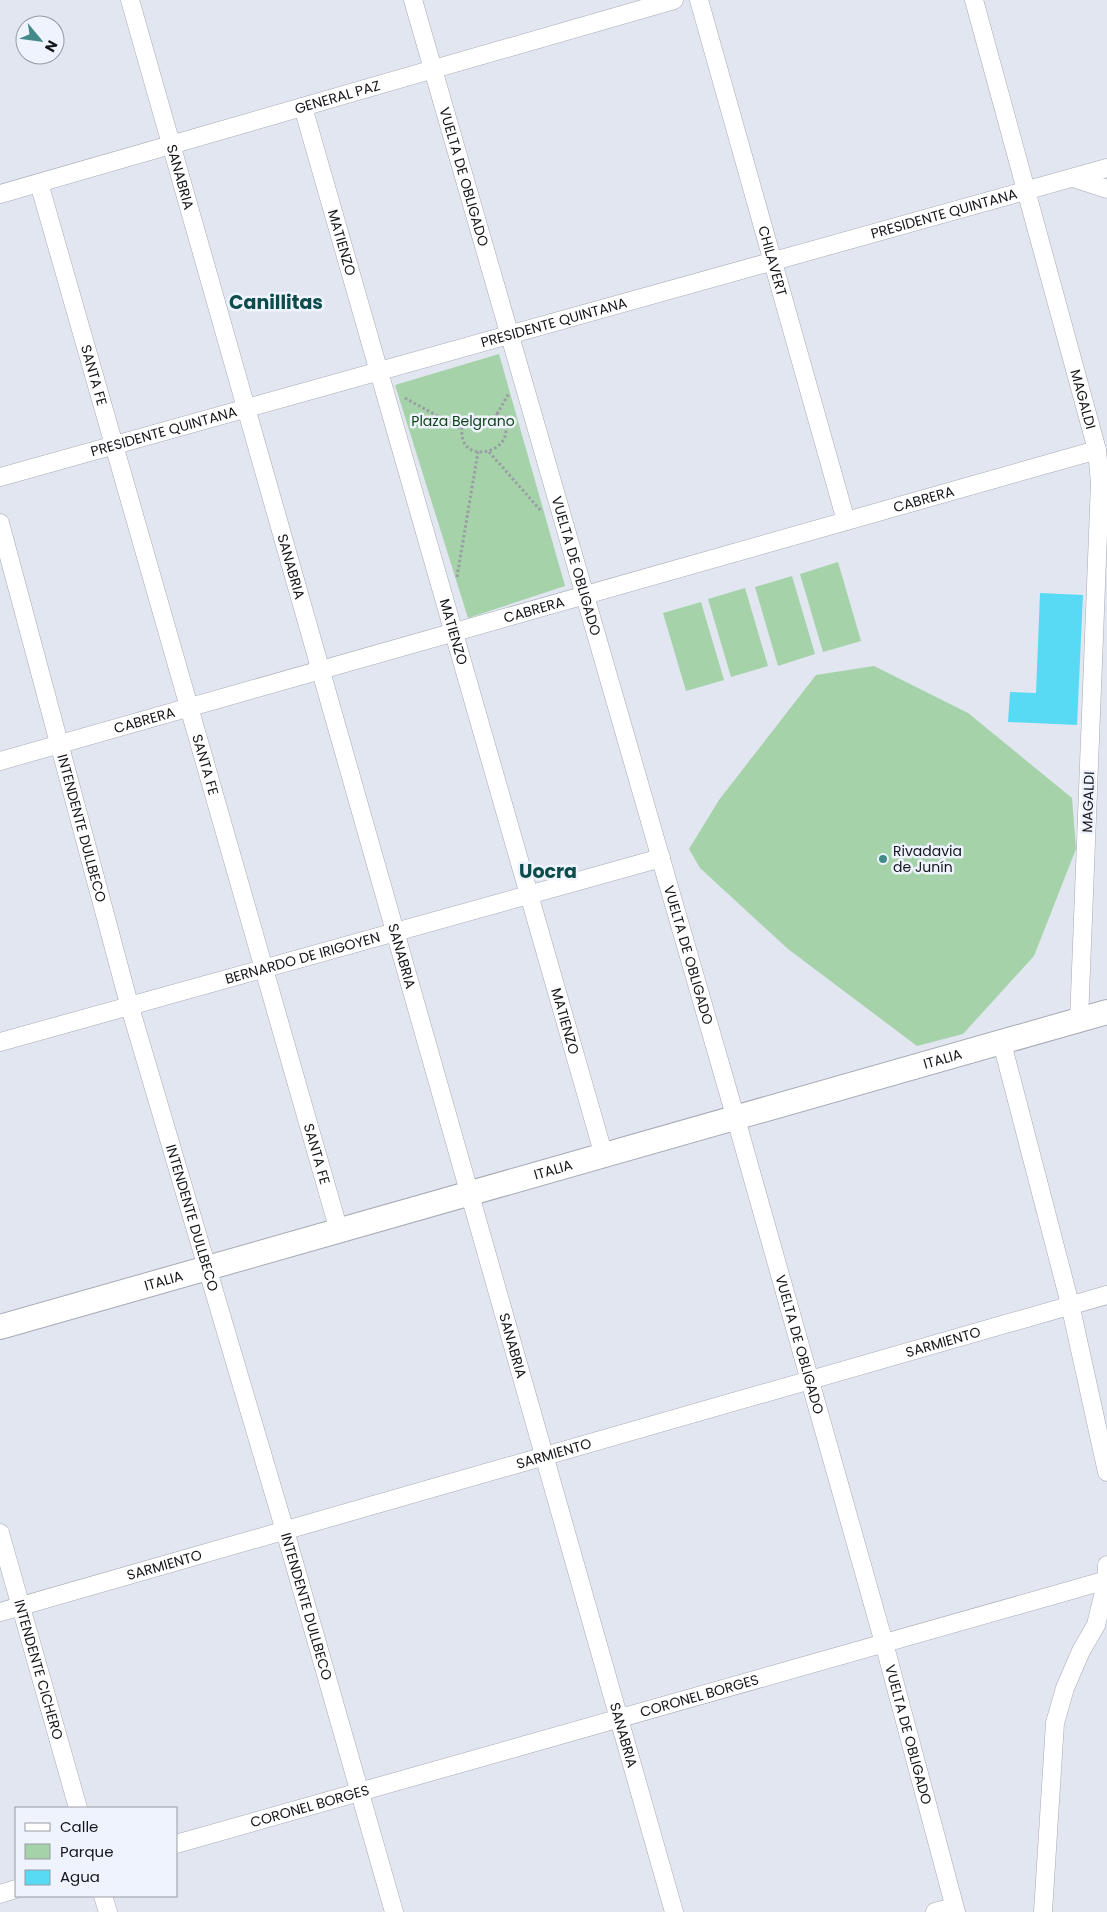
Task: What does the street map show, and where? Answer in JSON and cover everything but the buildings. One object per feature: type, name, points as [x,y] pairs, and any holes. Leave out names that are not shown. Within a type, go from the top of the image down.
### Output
[{"type":"street","name":"SANABRIA","points":[[130,0],[674,1912]]},
{"type":"street","name":"VUELTA DE OBLIGADO","points":[[412,0],[736,1119],[884,1643],[955,1909]]},
{"type":"street","name":"GENERAL PAZ","points":[[0,194],[674,0]]},
{"type":"street","name":"CHILAVERT","points":[[699,0],[846,521]]},
{"type":"street","name":"MAGALDI","points":[[974,0],[1097,450],[1100,484],[1079,1021]]},
{"type":"street","name":"MATIENZO","points":[[303,107],[604,1156]]},
{"type":"street","name":"PRESIDENTE QUINTANA","points":[[0,477],[246,408],[381,378],[510,334],[1107,168]]},
{"type":"street","points":[[1073,178],[1107,189]]},
{"type":"street","name":"SANTA FE","points":[[39,183],[338,1232]]},
{"type":"street","name":"CABRERA","points":[[0,762],[1097,450]]},
{"type":"street","name":"INTENDENTE DULLBECO","points":[[0,522],[129,1004],[285,1531],[394,1912]]},
{"type":"street","name":"BERNARDO DE IRIGOYEN","points":[[0,1042],[129,1004],[661,858]]},
{"type":"street","name":"ITALIA","points":[[0,1327],[1107,1012]]},
{"type":"street","points":[[1002,1043],[1070,1304],[1107,1472]]},
{"type":"street","name":"SARMIENTO","points":[[0,1612],[1107,1294]]},
{"type":"street","name":"INTENDENTE CICHERO","points":[[0,1533],[78,1807]]},
{"type":"street","points":[[1043,1912],[1055,1723],[1065,1688],[1081,1651],[1096,1625],[1107,1580],[1107,1565]]},
{"type":"street","name":"CORONEL BORGES","points":[[178,1843],[1107,1580]]},
{"type":"street","points":[[0,1894],[15,1890]]},
{"type":"street","points":[[103,1897],[108,1912]]},
{"type":"street","points":[[935,1912],[955,1909]]},
{"type":"path","points":[[381,378],[461,429]]},
{"type":"path","points":[[463,422],[461,429],[464,443],[478,452],[489,452],[501,445],[505,431],[500,417],[494,412]]},
{"type":"path","points":[[456,580],[478,452]]},
{"type":"path","points":[[489,452],[546,516]]},
{"type":"green space","name":"Plaza Belgrano","points":[[499,354],[565,586],[468,618],[395,385]]},
{"type":"green space","points":[[838,562],[861,641],[823,652],[800,574]]},
{"type":"green space","points":[[792,576],[815,654],[778,666],[755,587]]},
{"type":"green space","points":[[745,588],[768,666],[731,677],[708,599]]},
{"type":"green space","points":[[701,602],[724,680],[686,691],[663,613]]},
{"type":"green space","name":"Rivadavia de Junín","points":[[874,666],[968,713],[1072,798],[1076,849],[1034,956],[963,1034],[917,1046],[788,949],[700,868],[689,849],[719,800],[816,675]]},
{"type":"water","points":[[1040,593],[1083,595],[1077,725],[1008,722],[1010,692],[1036,693]]},
{"type":"place","name":"Rivadavia de Junín","points":[[883,859]]},
{"type":"district","name":"Canillitas","points":[[276,302]]},
{"type":"district","name":"Uocra","points":[[548,871]]}]
